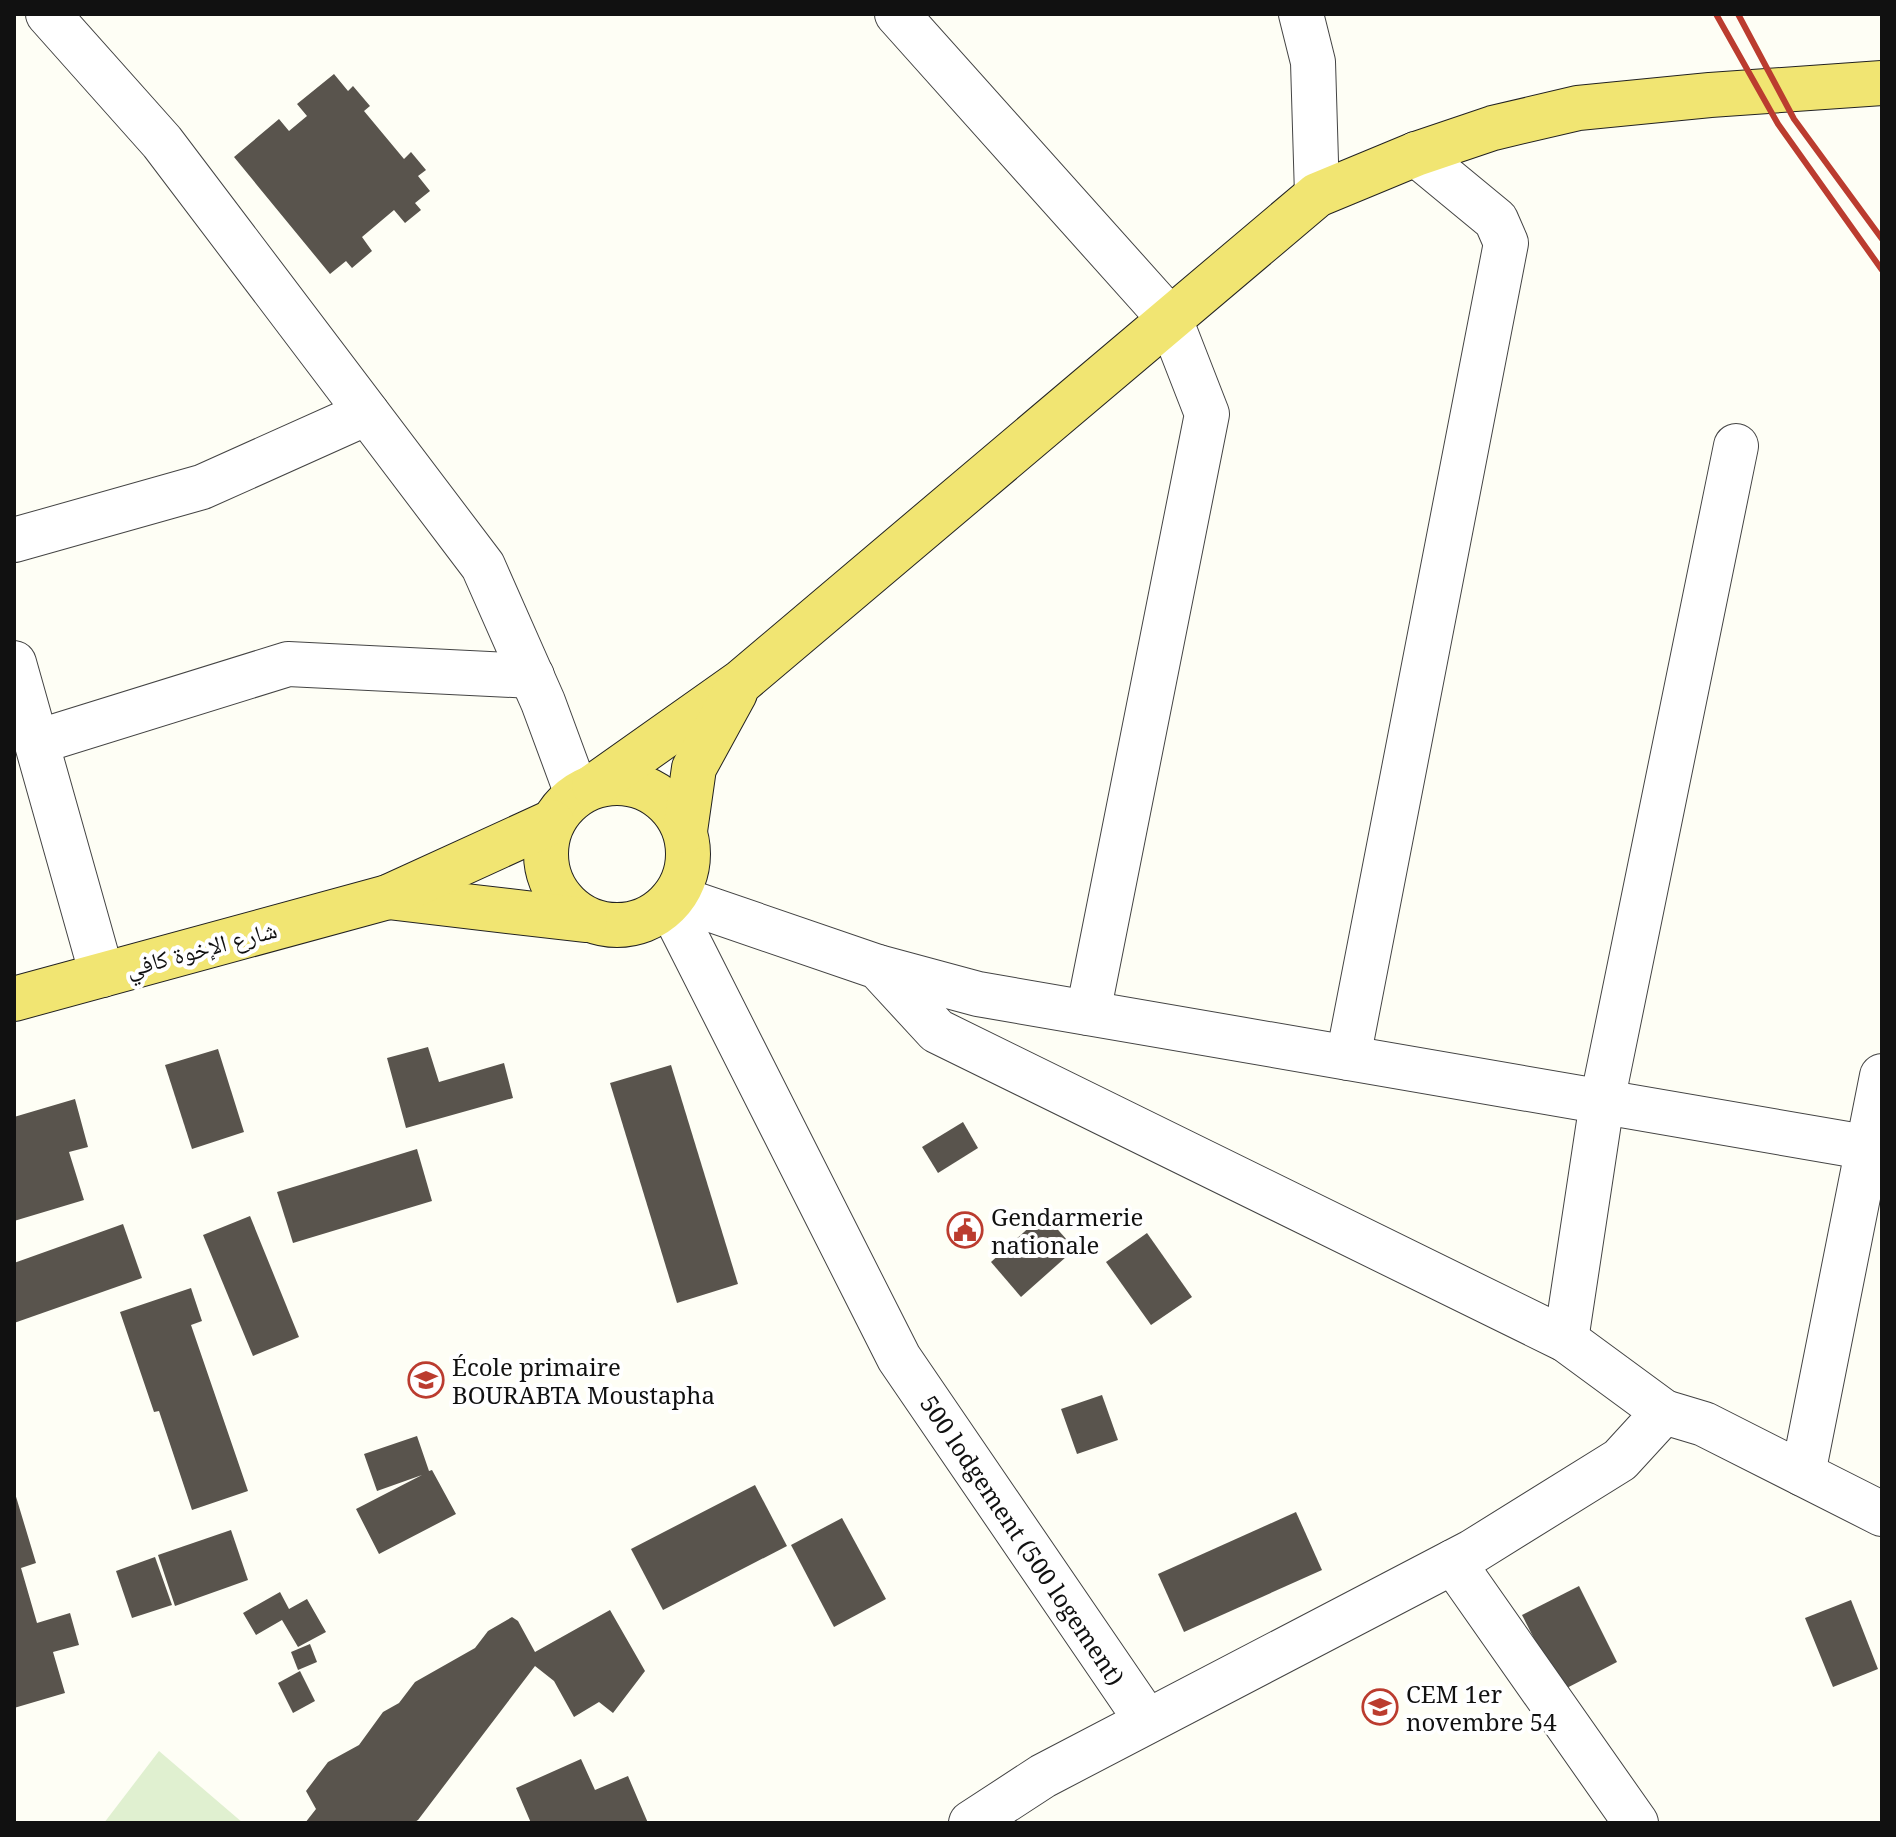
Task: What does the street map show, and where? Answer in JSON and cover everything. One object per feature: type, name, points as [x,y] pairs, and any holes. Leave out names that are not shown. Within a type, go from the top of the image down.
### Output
[{"type":"main road","points":[[585,920],[567,906],[553,888],[546,867],[546,844],[574,801],[741,682],[1317,195],[1416,154],[1493,128],[1578,108],[1882,83]]},
{"type":"main road","points":[[388,897],[585,920],[607,926],[630,925],[651,917],[672,900],[685,876],[688,854],[685,831],[694,768],[741,682]]},
{"type":"main road","points":[[388,897],[616,782],[638,786],[658,795],[674,811],[685,831]]},
{"type":"main road","name":"شارع الإخوة كافي","points":[[14,999],[388,897]]},
{"type":"street","points":[[48,14],[162,142],[483,566],[532,676],[574,801]]},
{"type":"street","points":[[897,14],[1170,319],[1207,414],[1088,1013]]},
{"type":"street","points":[[1301,14],[1313,62],[1317,195]]},
{"type":"street","points":[[1348,1058],[1506,243],[1496,220],[1416,154]]},
{"type":"street","points":[[14,540],[202,487],[367,413]]},
{"type":"street","points":[[1566,1340],[1602,1102],[1736,446]]},
{"type":"street","points":[[14,663],[102,975]]},
{"type":"street","points":[[37,742],[288,664],[532,676]]},
{"type":"street","points":[[672,900],[878,967],[978,994],[1875,1149]]},
{"type":"street","name":"500 lodgement (500 logement)","points":[[672,900],[899,1358],[1147,1721]]},
{"type":"street","points":[[878,967],[937,1031],[1566,1340],[1664,1412],[1704,1424],[1882,1514]]},
{"type":"street","points":[[1803,1474],[1875,1149],[1882,1076]]},
{"type":"street","points":[[971,1823],[1043,1776],[1486,1544],[1620,1460],[1664,1412]]},
{"type":"street","points":[[1453,1562],[1636,1823]]},
{"type":"green space","points":[[159,1751],[243,1823],[104,1823]]},
{"type":"building","points":[[334,74],[348,91],[353,86],[370,106],[364,111],[404,159],[411,152],[426,170],[418,176],[430,191],[415,203],[421,210],[405,223],[394,210],[362,237],[372,251],[352,268],[346,261],[330,274],[234,157],[279,119],[289,131],[307,116],[297,104]]},
{"type":"building","points":[[428,1047],[439,1082],[504,1063],[513,1098],[406,1128],[387,1058]]},
{"type":"building","points":[[218,1049],[244,1132],[192,1149],[165,1065]]},
{"type":"building","points":[[671,1065],[738,1284],[677,1303],[610,1083]]},
{"type":"building","points":[[75,1099],[88,1147],[69,1152],[84,1200],[14,1221],[14,1117]]},
{"type":"building","points":[[963,1122],[978,1148],[938,1173],[922,1147]]},
{"type":"building","points":[[417,1149],[432,1201],[293,1243],[277,1192]]},
{"type":"building","points":[[1044,1214],[1075,1249],[1021,1297],[991,1262]]},
{"type":"building","points":[[250,1216],[299,1337],[253,1356],[203,1235]]},
{"type":"building","points":[[123,1224],[142,1278],[14,1323],[14,1263]]},
{"type":"building","points":[[1147,1233],[1192,1297],[1151,1325],[1106,1262]]},
{"type":"building","points":[[191,1288],[202,1321],[191,1325],[248,1491],[192,1510],[159,1411],[154,1412],[120,1312]]},
{"type":"building","points":[[1102,1395],[1118,1440],[1077,1454],[1061,1409]]},
{"type":"building","points":[[417,1436],[429,1471],[432,1470],[456,1514],[379,1554],[356,1509],[422,1475],[377,1491],[364,1454]]},
{"type":"building","points":[[755,1485],[787,1546],[663,1610],[631,1549]]},
{"type":"building","points":[[14,1490],[36,1563],[21,1568],[37,1623],[70,1613],[79,1645],[53,1652],[65,1693],[14,1708]]},
{"type":"building","points":[[1296,1512],[1322,1570],[1184,1632],[1158,1574]]},
{"type":"building","points":[[842,1518],[886,1599],[834,1627],[791,1545]]},
{"type":"building","points":[[231,1530],[248,1580],[175,1606],[158,1555]]},
{"type":"building","points":[[155,1557],[172,1605],[132,1618],[116,1571]]},
{"type":"building","points":[[1579,1586],[1617,1662],[1561,1691],[1522,1615]]},
{"type":"building","points":[[280,1592],[289,1609],[307,1599],[326,1632],[298,1647],[282,1620],[256,1635],[243,1613]]},
{"type":"building","points":[[1851,1600],[1878,1669],[1833,1687],[1805,1618]]},
{"type":"building","points":[[610,1610],[645,1671],[613,1713],[599,1702],[574,1717],[554,1681],[535,1666],[418,1820],[413,1823],[305,1823],[316,1809],[306,1791],[328,1762],[359,1745],[383,1712],[399,1703],[415,1682],[475,1648],[488,1631],[512,1617],[518,1621],[535,1652]]},
{"type":"building","points":[[310,1644],[317,1662],[298,1670],[291,1652]]},
{"type":"building","points":[[300,1671],[315,1701],[293,1713],[278,1683]]},
{"type":"building","points":[[581,1759],[595,1790],[628,1776],[648,1823],[531,1823],[516,1788]]},
{"type":"railway","points":[[1716,14],[1778,124],[1882,270]]},
{"type":"railway","points":[[1738,14],[1794,119],[1882,239]]},
{"type":"place","name":"Gendarmerie nationale","points":[[965,1230]]},
{"type":"place","name":"École primaire BOURABTA Moustapha","points":[[426,1380]]},
{"type":"place","name":"CEM 1er novembre 54","points":[[1380,1707]]}]
